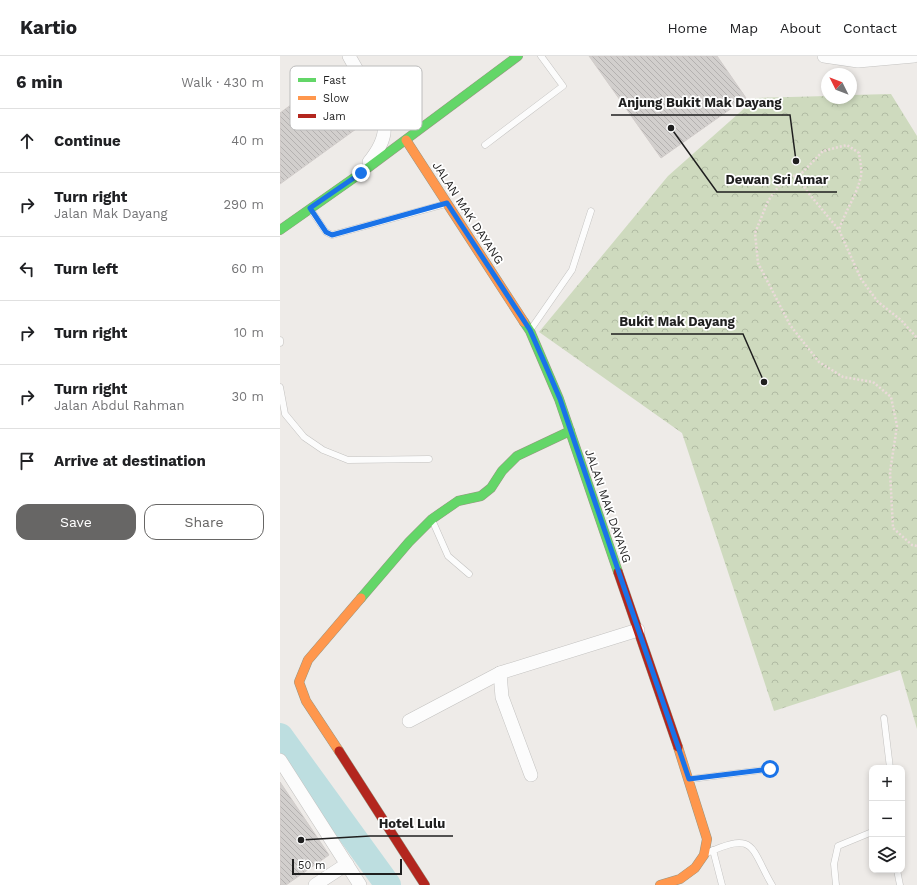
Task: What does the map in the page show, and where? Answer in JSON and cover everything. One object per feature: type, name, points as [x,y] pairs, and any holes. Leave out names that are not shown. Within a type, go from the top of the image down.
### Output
[{"type":"street","points":[[349,56],[354,66]]},
{"type":"street","points":[[422,128],[518,56]]},
{"type":"street","points":[[824,56],[858,61],[914,56]]},
{"type":"street","points":[[361,173],[380,147],[383,130]]},
{"type":"street","points":[[280,230],[419,130]]},
{"type":"street","name":"JALAN MAK DAYANG","points":[[406,140],[530,330],[560,399],[689,779],[707,839],[704,855]]},
{"type":"street","points":[[425,885],[306,701],[299,682],[308,660],[409,542],[432,519],[458,501],[482,496],[491,488],[502,471],[518,456],[570,431]]},
{"type":"street","points":[[408,721],[500,673],[638,630]]},
{"type":"street","points":[[500,673],[502,697],[531,775]]},
{"type":"street","points":[[280,760],[360,885]]},
{"type":"street","points":[[660,885],[680,879],[695,868],[704,855]]},
{"type":"street","points":[[315,885],[347,864]]},
{"type":"lane","points":[[485,145],[563,86],[541,56]]},
{"type":"lane","points":[[310,208],[326,232],[332,235],[447,203]]},
{"type":"lane","points":[[530,330],[572,270],[591,211]]},
{"type":"lane","points":[[280,388],[285,414],[304,437],[324,450],[348,460],[429,459]]},
{"type":"lane","points":[[432,519],[448,556],[468,574]]},
{"type":"lane","points":[[884,718],[890,765]]},
{"type":"lane","points":[[689,779],[770,769]]},
{"type":"lane","points":[[836,885],[834,864],[838,846],[869,833]]},
{"type":"lane","points":[[704,855],[730,843],[742,842],[755,852],[772,885]]},
{"type":"lane","points":[[713,850],[722,885]]},
{"type":"lane","points":[[897,873],[900,885]]},
{"type":"path","points":[[839,230],[845,213],[855,197],[861,175],[860,154],[847,145],[823,151],[799,176],[786,176],[768,201],[755,233],[758,263],[790,325],[819,362],[843,377],[872,382],[891,397],[897,426],[890,472],[894,528],[912,545],[917,546]]},
{"type":"path","points":[[799,176],[806,190],[839,230],[861,279],[878,302],[901,320],[917,338]]},
{"type":"green space","points":[[891,94],[917,136],[917,729],[900,670],[774,711],[682,433],[539,332],[668,176],[756,98],[821,96],[821,104],[857,104],[857,95]]},
{"type":"building","points":[[589,56],[717,56],[746,98],[661,158]]},
{"type":"building","points":[[290,106],[290,130],[355,130],[280,184],[280,113]]},
{"type":"building","points":[[280,782],[329,855],[286,885],[280,885]]},
{"type":"waterway","points":[[280,736],[388,885]]},
{"type":"traffic: fast","points":[[422,128],[518,56]]},
{"type":"traffic: fast","points":[[280,230],[419,130]]},
{"type":"traffic: fast","points":[[524,322],[530,331],[559,399],[618,572]]},
{"type":"traffic: fast","points":[[361,598],[409,542],[432,519],[458,501],[481,496],[491,488],[502,471],[517,456],[570,431]]},
{"type":"traffic: slow","points":[[406,140],[524,322]]},
{"type":"traffic: slow","points":[[339,751],[306,701],[299,682],[308,660],[361,598]]},
{"type":"traffic: slow","points":[[660,885],[680,879],[695,868],[704,855],[707,839],[678,747]]},
{"type":"traffic: jam","points":[[618,572],[678,747]]},
{"type":"traffic: jam","points":[[339,751],[425,885]]},
{"type":"place","name":"Dewan Sri Amar","points":[[671,128]]},
{"type":"place","name":"Anjung Bukit Mak Dayang","points":[[796,161]]},
{"type":"place","name":"Bukit Mak Dayang","points":[[764,382]]},
{"type":"place","name":"Hotel Lulu","points":[[301,840]]},
{"type":"route","points":[[361,173],[310,208],[326,232],[332,235],[447,203],[530,330],[560,399],[689,779],[770,769]]}]
